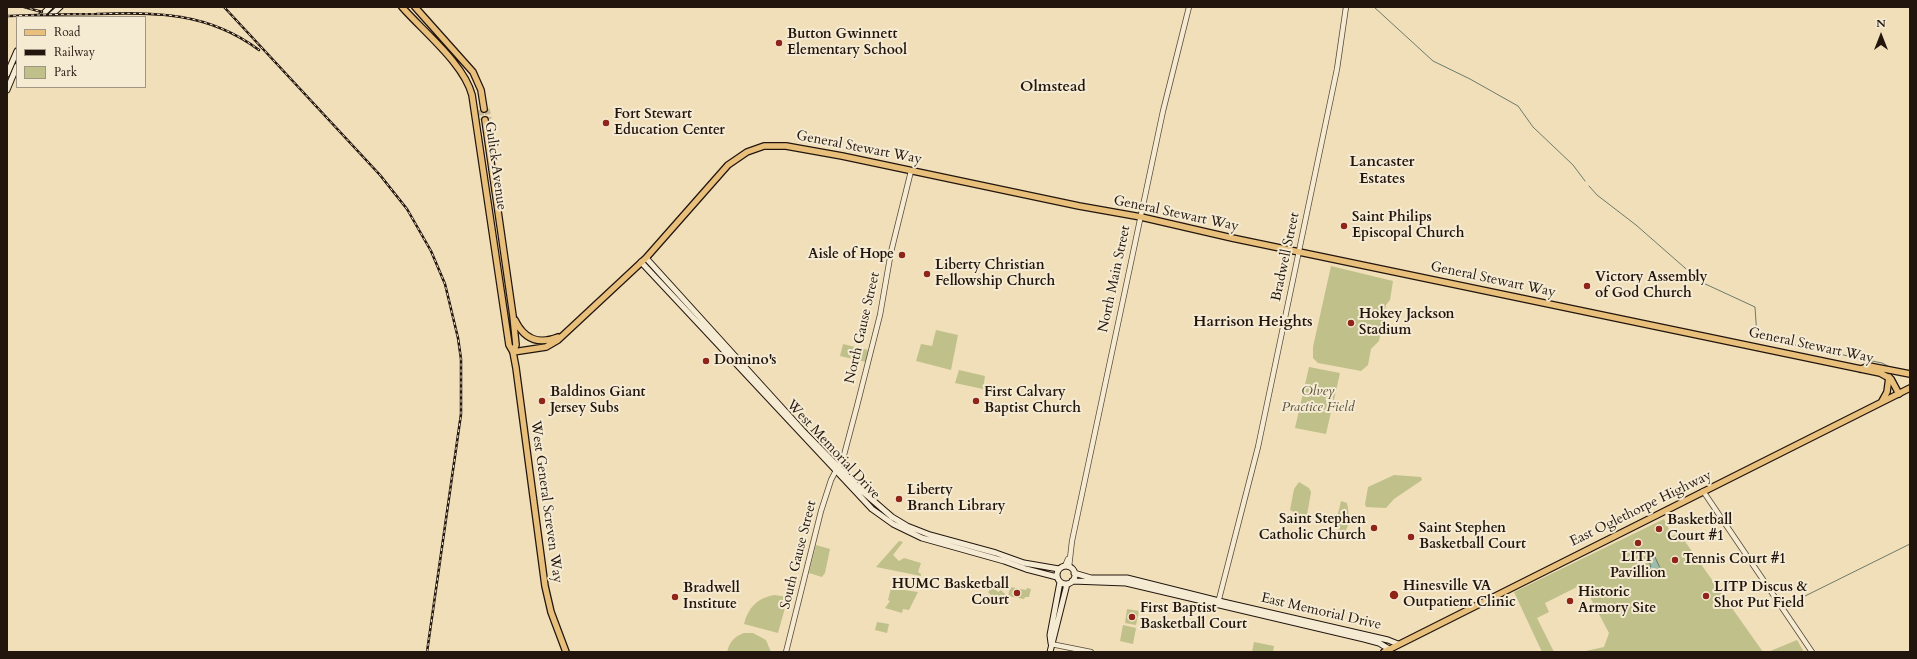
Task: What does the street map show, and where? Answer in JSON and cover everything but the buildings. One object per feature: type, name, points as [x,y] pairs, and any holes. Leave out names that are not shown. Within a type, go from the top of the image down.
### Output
[{"type":"main road","points":[[41,16],[50,7]]},
{"type":"main road","points":[[50,16],[60,7]]},
{"type":"main road","name":"Gulick Avenue","points":[[402,7],[460,69],[469,85],[509,344],[513,352]]},
{"type":"main road","points":[[415,7],[473,72],[481,90],[484,108]]},
{"type":"main road","points":[[7,74],[16,53]]},
{"type":"main road","points":[[7,90],[16,68]]},
{"type":"main road","points":[[486,120],[513,316],[516,345],[513,352]]},
{"type":"main road","name":"General Stewart Way","points":[[513,352],[550,345],[564,335],[646,258],[728,165],[752,150],[769,146],[786,146],[1079,206],[1141,217],[1298,252],[1880,373],[1889,377],[1899,394]]},
{"type":"main road","name":"West Memorial Drive","points":[[646,258],[804,431],[877,505],[907,526],[930,535],[996,553],[1024,563],[1059,570]]},
{"type":"main road","points":[[497,263],[506,262]]},
{"type":"main road","name":"West Memorial Drive","points":[[642,262],[872,509],[914,535],[1004,561],[1026,570],[1057,577]]},
{"type":"main road","points":[[513,316],[523,333],[532,340],[548,341],[564,335]]},
{"type":"main road","name":"West General Screven Way","points":[[513,352],[547,595],[555,625],[566,652]]},
{"type":"main road","points":[[1861,370],[1869,366],[1910,374]]},
{"type":"main road","points":[[1880,403],[1887,392],[1889,377]]},
{"type":"main road","name":"East Oglethorpe Highway","points":[[1387,650],[1910,388]]},
{"type":"main road","points":[[1050,652],[1067,584],[1072,581],[1074,573],[1067,567],[1059,570],[1057,577],[1060,582],[1050,635],[1051,644]]},
{"type":"main road","name":"East Memorial Drive","points":[[1074,573],[1090,578],[1128,578],[1379,643],[1387,650]]},
{"type":"main road","name":"East Memorial Drive","points":[[1072,581],[1099,583],[1118,582],[1218,602],[1388,640],[1398,644]]},
{"type":"main road","points":[[1060,582],[1067,584]]},
{"type":"street","name":"North Main Street","points":[[1067,567],[1163,111],[1189,7]]},
{"type":"street","name":"Bradwell Street","points":[[1218,602],[1258,447],[1337,69],[1346,7]]},
{"type":"street","name":"North Gause Street","points":[[839,466],[847,442],[880,315],[891,252],[911,171]]},
{"type":"street","name":"South Gause Street","points":[[786,652],[821,511],[828,489],[839,466]]},
{"type":"street","points":[[1703,491],[1812,652]]},
{"type":"street","points":[[1051,644],[1091,652]]},
{"type":"green space","name":"Hokey Jackson Stadium","points":[[1331,266],[1393,281],[1390,300],[1386,305],[1379,341],[1371,349],[1368,365],[1361,371],[1318,363],[1313,358],[1313,347]]},
{"type":"green space","points":[[936,330],[958,335],[951,370],[916,361],[921,344],[932,346]]},
{"type":"green space","points":[[843,344],[868,350],[866,362],[840,356]]},
{"type":"green space","name":"Olvey Practice Field","points":[[1309,367],[1340,373],[1326,434],[1295,428]]},
{"type":"green space","points":[[959,370],[985,376],[983,389],[955,383]]},
{"type":"green space","points":[[1394,475],[1421,477],[1422,480],[1394,499],[1386,508],[1366,507],[1365,504],[1368,487]]},
{"type":"green space","points":[[1299,482],[1309,488],[1311,492],[1307,515],[1303,517],[1290,510],[1294,489]]},
{"type":"green space","points":[[1341,501],[1347,503],[1348,510],[1349,518],[1345,532],[1339,531],[1336,522]]},
{"type":"green space","points":[[1664,519],[1672,536],[1679,533],[1763,652],[1581,652],[1604,647],[1609,633],[1583,584],[1545,603],[1549,612],[1537,618],[1554,652],[1542,652],[1514,592]]},
{"type":"green space","points":[[899,541],[903,542],[893,555],[899,561],[904,558],[921,563],[918,572],[921,576],[876,567]]},
{"type":"green space","points":[[816,545],[830,549],[825,573],[822,577],[809,573]]},
{"type":"green space","points":[[993,587],[998,592],[1001,590],[1007,596],[1006,603],[998,602],[988,592]]},
{"type":"green space","name":"HUMC Basketball Court","points":[[1010,587],[1026,590],[1027,588],[1031,589],[1029,597],[1025,597],[1024,599],[1008,596]]},
{"type":"green space","points":[[891,588],[918,592],[909,610],[903,609],[902,613],[885,608],[890,601],[888,600]]},
{"type":"green space","points":[[774,595],[788,597],[778,633],[744,624],[748,613],[758,601]]},
{"type":"green space","name":"First Baptist Basketball Court","points":[[1127,609],[1139,611],[1136,625],[1125,623]]},
{"type":"green space","points":[[877,622],[889,624],[887,633],[875,630]]},
{"type":"green space","points":[[1123,625],[1136,628],[1133,644],[1120,641]]},
{"type":"green space","points":[[744,633],[753,633],[766,640],[771,652],[727,652],[733,640]]},
{"type":"green space","points":[[1797,640],[1804,652],[1768,652]]},
{"type":"green space","points":[[1254,642],[1274,646],[1273,652],[1252,652]]},
{"type":"shaded area","points":[[1655,557],[1660,568],[1651,572],[1649,568],[1651,566],[1648,560]]},
{"type":"waterway","points":[[1374,7],[1433,61],[1470,79],[1518,106],[1533,127],[1573,165],[1585,181]]},
{"type":"waterway","points":[[1589,186],[1597,195],[1636,225],[1701,282],[1755,307],[1757,337],[1784,343]]},
{"type":"waterway","points":[[1795,345],[1882,363],[1888,366]]},
{"type":"waterway","points":[[1793,602],[1910,544]]},
{"type":"tunnel","points":[[487,109],[489,119]]},
{"type":"tunnel","points":[[481,110],[482,120]]},
{"type":"railway","points":[[24,7],[42,12]]},
{"type":"railway","points":[[224,7],[380,175],[407,209],[431,251],[445,284],[458,338],[461,359],[461,414],[427,652]]},
{"type":"railway","points":[[7,16],[63,14],[160,14],[201,21],[240,37],[259,50]]},
{"type":"place","name":"Button Gwinnett Elementary School","points":[[779,43]]},
{"type":"place","name":"Fort Stewart Education Center","points":[[606,123]]},
{"type":"place","name":"Saint Philips Episcopal Church","points":[[1344,226]]},
{"type":"place","name":"Aisle of Hope","points":[[902,255]]},
{"type":"place","name":"Liberty Christian Fellowship Church","points":[[927,274]]},
{"type":"place","name":"Victory Assembly of God Church","points":[[1587,286]]},
{"type":"place","name":"Hokey Jackson Stadium","points":[[1351,323]]},
{"type":"place","name":"Domino's","points":[[706,361]]},
{"type":"place","name":"Baldinos Giant Jersey Subs","points":[[542,401]]},
{"type":"place","name":"First Calvary Baptist Church","points":[[976,401]]},
{"type":"place","name":"Liberty Branch Library","points":[[899,499]]},
{"type":"place","name":"Saint Stephen Catholic Church","points":[[1374,528]]},
{"type":"place","name":"Basketball Court #1","points":[[1659,529]]},
{"type":"place","name":"Saint Stephen Basketball Court","points":[[1411,537]]},
{"type":"place","name":"LITP Pavillion","points":[[1638,543]]},
{"type":"place","name":"Tennis Court #1","points":[[1675,560]]},
{"type":"place","name":"HUMC Basketball Court","points":[[1017,593]]},
{"type":"place","name":"Hinesville VA Outpatient Clinic","points":[[1394,595]]},
{"type":"place","name":"LITP Discus & Shot Put Field","points":[[1706,596]]},
{"type":"place","name":"Bradwell Institute","points":[[675,597]]},
{"type":"place","name":"Historic Armory Site","points":[[1570,601]]},
{"type":"place","name":"First Baptist Basketball Court","points":[[1132,617]]},
{"type":"district","name":"Olmstead","points":[[1053,88]]},
{"type":"district","name":"Lancaster Estates","points":[[1382,172]]},
{"type":"district","name":"Harrison Heights","points":[[1253,323]]}]
